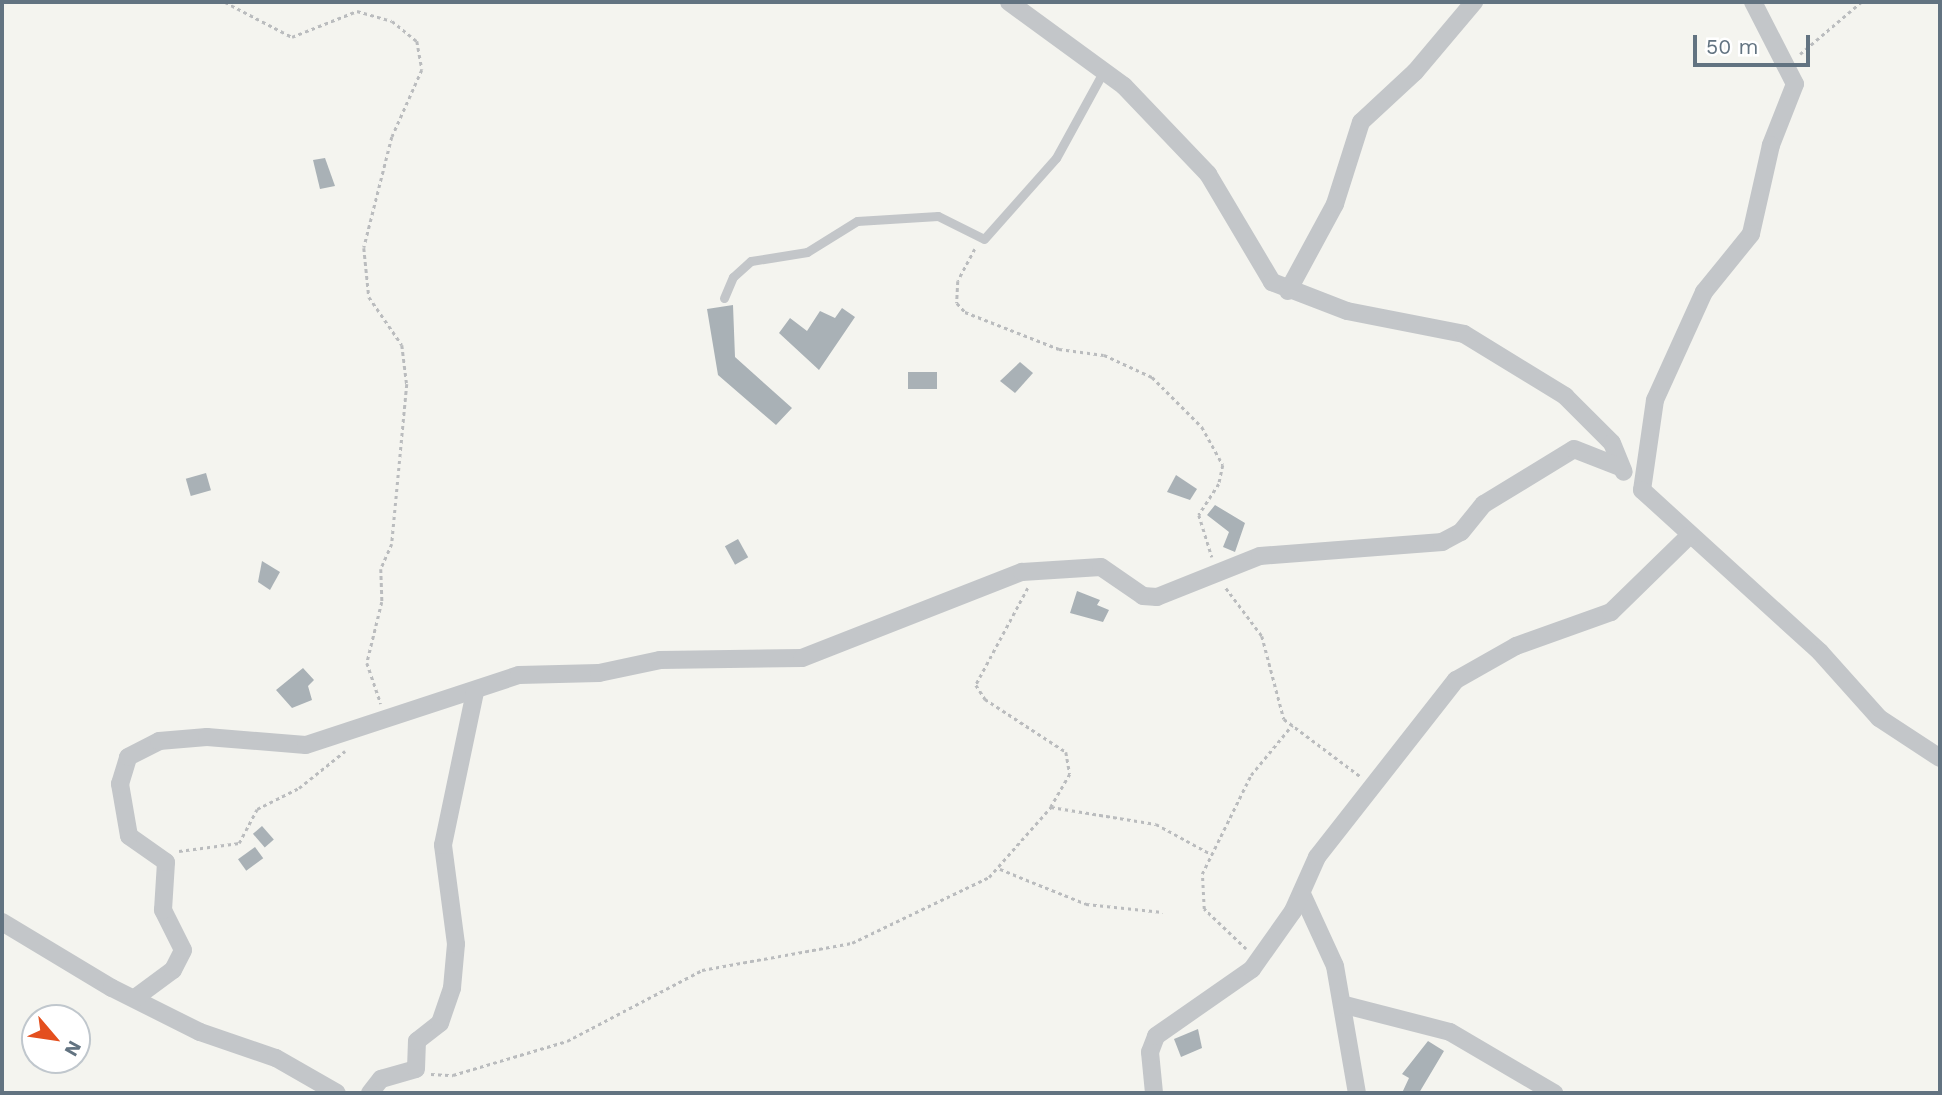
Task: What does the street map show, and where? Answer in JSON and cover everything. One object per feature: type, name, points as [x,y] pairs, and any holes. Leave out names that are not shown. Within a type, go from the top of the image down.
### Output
[{"type":"street","points":[[1009,2],[1103,72],[1218,186],[1245,242],[1272,282],[1289,291],[1347,311],[1464,334],[1554,387],[1612,443],[1620,467]]},
{"type":"street","points":[[1289,291],[1335,204],[1361,122],[1415,72],[1474,2]]},
{"type":"street","points":[[1642,490],[1642,461],[1659,391],[1704,292],[1760,213],[1771,145],[1795,85],[1788,61],[1766,35],[1753,2]]},
{"type":"street","points":[[135,998],[173,970],[183,950],[163,910],[169,869],[160,854],[129,836],[120,783],[128,757],[140,748],[207,737],[306,745],[367,729],[519,675],[599,673],[650,661],[802,658],[1003,575],[1101,567],[1149,597],[1216,570],[1260,556],[1442,542],[1461,531],[1484,504],[1574,449],[1597,430]]},
{"type":"street","points":[[1574,449],[1620,467],[1689,536],[1810,643],[1879,718],[1940,758]]},
{"type":"street","points":[[1154,1093],[1150,1052],[1156,1036],[1260,959],[1302,894],[1317,858],[1456,680],[1516,646],[1611,612],[1689,536]]},
{"type":"street","points":[[370,1093],[381,1079],[416,1069],[417,1041],[440,1023],[456,965],[443,845],[475,692]]},
{"type":"street","points":[[1302,894],[1345,1004],[1357,1093]]},
{"type":"street","points":[[2,922],[200,1032],[276,1058],[337,1093]]},
{"type":"street","points":[[1345,1004],[1450,1032],[1554,1093]]},
{"type":"lane","points":[[724,298],[733,277],[751,261],[807,252],[858,222],[938,216],[977,241],[1000,227],[1056,158],[1103,72]]},
{"type":"path","points":[[225,2],[292,37],[357,11],[392,21],[417,41],[422,70],[392,136],[364,247],[369,297],[402,345],[407,384],[392,544],[381,569],[382,602],[367,663],[387,720]]},
{"type":"path","points":[[1788,61],[1861,2]]},
{"type":"path","points":[[977,241],[958,281],[957,303],[965,312],[1059,349],[1104,355],[1152,377],[1202,427],[1223,465],[1219,484],[1199,515],[1216,570],[1262,636],[1277,706],[1292,725],[1370,791]]},
{"type":"path","points":[[416,1069],[453,1075],[567,1041],[702,970],[842,947],[1000,869],[1051,807],[1070,774],[1066,752],[985,699],[976,685],[1039,570]]},
{"type":"path","points":[[1260,959],[1203,909],[1200,882],[1209,853],[1257,766],[1292,725]]},
{"type":"path","points":[[160,854],[239,843],[257,808],[313,779],[367,729]]},
{"type":"path","points":[[1051,807],[1156,824],[1209,853]]},
{"type":"path","points":[[1000,869],[1086,904],[1163,912]]},
{"type":"building","points":[[325,158],[335,186],[320,189],[313,160]]},
{"type":"building","points":[[733,305],[735,357],[792,408],[776,425],[718,375],[707,309]]},
{"type":"building","points":[[842,308],[855,317],[819,370],[779,333],[790,318],[807,331],[820,311],[835,318]]},
{"type":"building","points":[[1020,362],[1033,373],[1015,393],[1000,381]]},
{"type":"building","points":[[908,372],[937,372],[937,389],[908,389]]},
{"type":"building","points":[[206,473],[211,490],[191,496],[186,479]]},
{"type":"building","points":[[1176,475],[1197,489],[1190,500],[1167,492]]},
{"type":"building","points":[[1215,505],[1245,523],[1235,552],[1223,547],[1229,532],[1207,515]]},
{"type":"building","points":[[738,539],[748,557],[735,565],[725,546]]},
{"type":"building","points":[[262,561],[280,572],[270,590],[258,582]]},
{"type":"building","points":[[1077,591],[1100,600],[1097,605],[1109,610],[1103,622],[1070,613]]},
{"type":"building","points":[[303,668],[314,680],[308,686],[312,700],[292,708],[276,690]]},
{"type":"building","points":[[262,826],[274,840],[265,847],[253,834]]},
{"type":"building","points":[[255,847],[263,858],[246,871],[238,859]]},
{"type":"building","points":[[1198,1029],[1202,1048],[1181,1057],[1174,1039]]},
{"type":"building","points":[[1428,1041],[1444,1051],[1419,1093],[1402,1093],[1409,1078],[1402,1074]]}]
